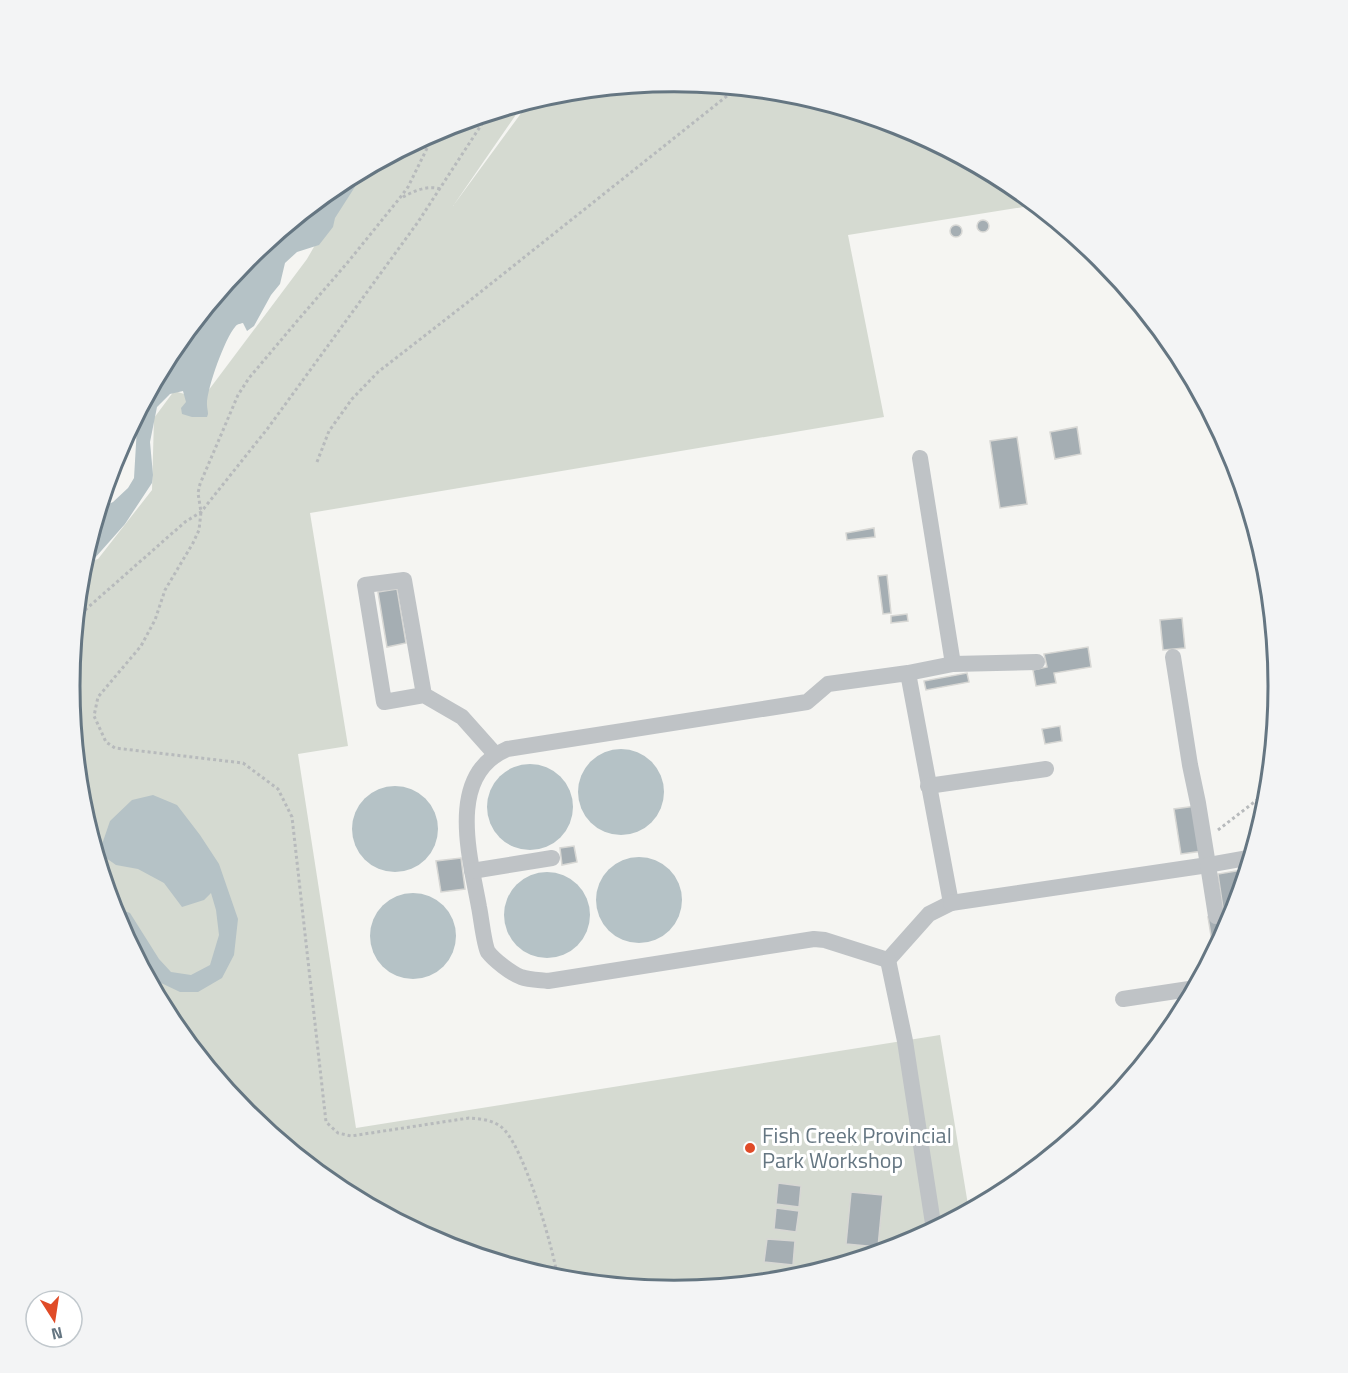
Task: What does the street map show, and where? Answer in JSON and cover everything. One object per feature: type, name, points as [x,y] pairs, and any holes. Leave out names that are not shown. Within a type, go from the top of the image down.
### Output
[{"type":"lane","points":[[920,458],[953,664]]},
{"type":"lane","points":[[424,695],[404,580],[365,585],[384,702],[424,695],[462,717],[495,754]]},
{"type":"lane","points":[[1173,657],[1216,916]]},
{"type":"lane","points":[[888,960],[825,939],[814,939],[548,981],[521,977],[504,967],[487,951],[465,818],[473,784],[495,754],[507,749],[807,702],[828,684],[953,664],[1037,662]]},
{"type":"lane","points":[[908,673],[951,903]]},
{"type":"lane","points":[[928,786],[1046,769]]},
{"type":"lane","points":[[472,871],[552,858]]},
{"type":"lane","points":[[888,960],[929,914],[951,903],[1207,859],[1243,858]]},
{"type":"lane","points":[[888,960],[905,1041],[932,1222]]},
{"type":"lane","points":[[1123,999],[1185,990]]},
{"type":"path","points":[[317,462],[329,431],[352,399],[378,372],[728,95]]},
{"type":"path","points":[[85,610],[185,522],[201,512],[268,428],[387,267],[482,124]]},
{"type":"path","points":[[429,145],[408,188],[348,262],[268,354],[238,395],[200,484],[198,493],[201,512],[199,530],[194,543],[165,590],[146,638],[98,698],[94,716],[106,742],[115,748],[243,763],[278,789],[291,817],[326,1122],[338,1133],[351,1136],[469,1118],[486,1119],[501,1126],[516,1145],[533,1190],[557,1270]]},
{"type":"path","points":[[399,199],[422,189],[434,187],[441,189]]},
{"type":"path","points":[[1207,859],[1218,830],[1257,800]]},
{"type":"shaded area","points":[[674,92],[713,93],[790,103],[865,124],[937,153],[1004,192],[1025,207],[848,235],[884,417],[310,513],[348,746],[298,754],[356,1128],[940,1035],[968,1203],[902,1236],[828,1261],[790,1270],[713,1280],[674,1281],[635,1280],[558,1270],[520,1261],[446,1236],[411,1220],[344,1181],[312,1158],[254,1107],[202,1048],[180,1017],[159,984],[125,914],[111,878],[91,802],[81,725],[81,648],[94,560],[98,559],[152,490],[154,418],[174,391],[202,399],[307,259],[346,190],[411,153],[446,137],[517,113],[453,206],[522,111],[596,97]]},
{"type":"shaded area","points":[[356,184],[335,218],[333,227],[319,245],[297,252],[285,263],[280,284],[271,295],[254,326],[247,331],[243,323],[239,324],[231,333],[213,377],[208,398],[207,417],[182,414],[181,408],[186,402],[183,391],[170,394],[157,407],[150,442],[152,483],[125,524],[93,562],[108,504],[128,488],[134,478],[137,434],[159,389],[202,325],[254,266],[282,240],[312,215]]},
{"type":"shaded area","points":[[621,749],[645,756],[657,768],[664,792],[657,816],[645,828],[621,835],[597,828],[585,816],[578,792],[585,768],[597,756]]},
{"type":"shaded area","points":[[530,764],[554,771],[566,783],[573,807],[566,831],[554,843],[530,850],[506,843],[494,831],[487,807],[494,783],[506,771]]},
{"type":"shaded area","points":[[395,786],[419,793],[431,805],[438,829],[431,853],[419,865],[395,872],[371,865],[359,853],[352,829],[359,805],[371,793]]},
{"type":"shaded area","points":[[153,795],[177,805],[219,864],[238,919],[234,955],[222,978],[198,992],[180,992],[159,982],[124,911],[130,913],[159,959],[171,972],[191,975],[210,965],[219,935],[211,893],[204,900],[182,907],[164,883],[138,869],[116,865],[105,857],[102,845],[110,821],[132,800]]},
{"type":"shaded area","points":[[639,857],[663,864],[675,876],[682,900],[675,924],[663,936],[639,943],[615,936],[603,924],[596,900],[603,876],[615,864]]},
{"type":"shaded area","points":[[547,872],[571,879],[583,891],[590,915],[583,939],[571,951],[547,958],[523,951],[511,939],[504,915],[511,891],[523,879]]},
{"type":"shaded area","points":[[413,893],[437,900],[449,912],[456,936],[449,960],[437,972],[413,979],[389,972],[377,960],[370,936],[377,912],[389,900]]},
{"type":"building","points":[[983,220],[989,226],[983,232],[977,226]]},
{"type":"building","points":[[956,225],[962,231],[956,237],[950,231]]},
{"type":"building","points":[[1077,427],[1081,454],[1055,459],[1050,432]]},
{"type":"building","points":[[1017,437],[1027,504],[1000,508],[990,441]]},
{"type":"building","points":[[874,528],[875,537],[847,540],[846,533]]},
{"type":"building","points":[[887,575],[891,613],[883,614],[878,576]]},
{"type":"building","points":[[397,589],[406,643],[387,647],[378,592]]},
{"type":"building","points":[[907,614],[908,621],[891,623],[891,616]]},
{"type":"building","points":[[1182,618],[1185,648],[1163,650],[1160,620]]},
{"type":"building","points":[[1088,647],[1091,667],[1054,673],[1056,683],[1036,686],[1033,670],[1047,667],[1044,654]]},
{"type":"building","points":[[967,673],[969,682],[926,690],[924,681]]},
{"type":"building","points":[[1060,726],[1062,741],[1045,744],[1042,729]]},
{"type":"building","points":[[1196,806],[1203,851],[1181,854],[1174,809]]},
{"type":"building","points":[[574,846],[577,862],[562,865],[560,848]]},
{"type":"building","points":[[461,858],[465,889],[441,892],[436,861]]},
{"type":"building","points":[[1239,870],[1224,912],[1218,874]]},
{"type":"building","points":[[1222,915],[1212,939],[1208,917]]},
{"type":"building","points":[[778,1183],[801,1186],[799,1207],[776,1204]]},
{"type":"building","points":[[851,1192],[883,1195],[878,1244],[872,1246],[846,1244]]},
{"type":"building","points":[[776,1208],[799,1211],[796,1232],[774,1229]]},
{"type":"building","points":[[767,1239],[795,1241],[793,1265],[764,1262]]},
{"type":"place","name":"Fish Creek Provincial Park Workshop","points":[[750,1148]]}]
